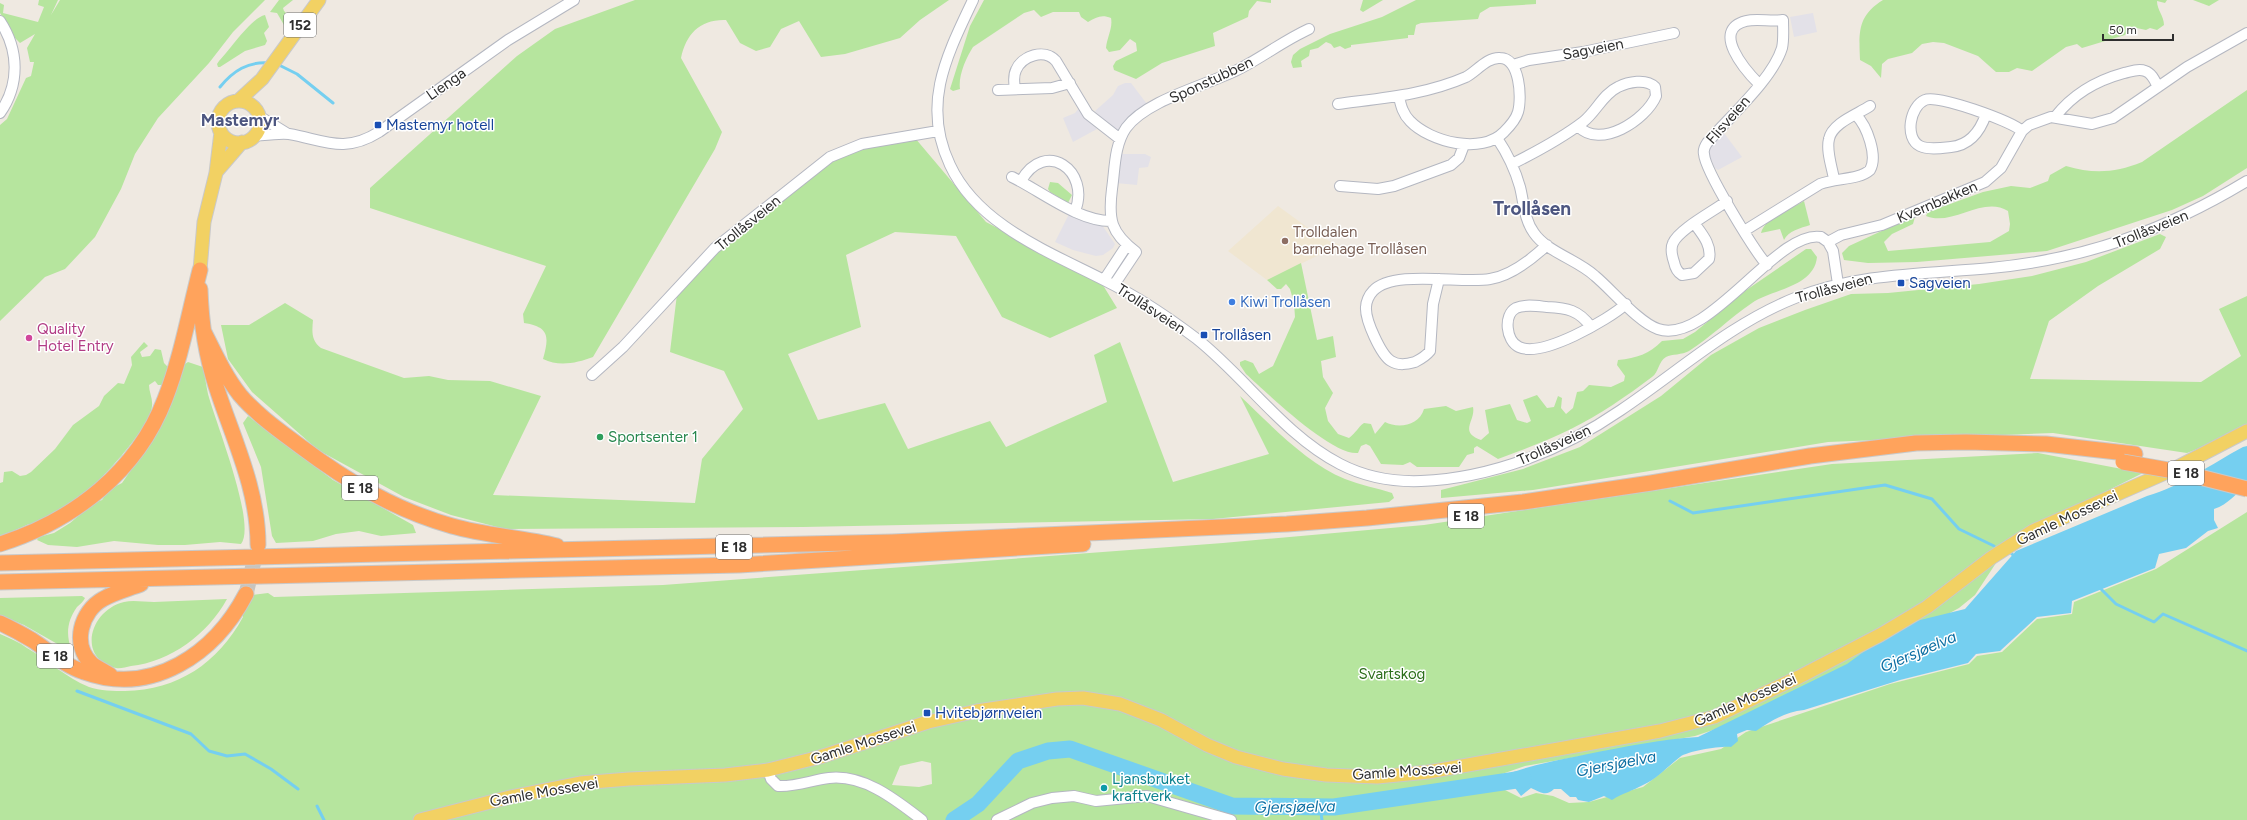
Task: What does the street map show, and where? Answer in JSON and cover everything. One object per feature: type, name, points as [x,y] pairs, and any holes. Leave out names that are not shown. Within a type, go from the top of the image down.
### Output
[{"type":"highway","name":"E 18","points":[[200,270],[200,299],[204,332],[216,385],[251,489],[258,526],[258,545]]},
{"type":"highway","points":[[0,544],[39,530],[81,505],[117,474],[142,443],[153,426],[174,376],[200,270]]},
{"type":"highway","name":"E 18","points":[[204,332],[228,378],[256,411],[289,438],[361,489],[412,514],[454,527],[528,539],[575,551]]},
{"type":"highway","name":"E 18","points":[[0,563],[575,551],[900,542],[1279,525],[1367,518],[1523,502],[1651,483],[1810,456],[1916,444],[2031,443],[2208,468],[2247,479]]},
{"type":"highway","name":"E 18","points":[[0,582],[155,580],[739,565],[1358,526],[1533,508],[1811,464],[1918,452],[2009,451],[2129,458],[2247,489]]},
{"type":"highway","name":"E 18","points":[[114,678],[92,663],[84,654],[80,633],[82,622],[89,612],[103,599],[155,580]]},
{"type":"highway","name":"E 18","points":[[0,623],[32,640],[83,672],[98,677],[114,678],[151,676],[188,660],[210,643],[223,630],[236,613],[246,594]]},
{"type":"main road","name":"152","points":[[200,270],[204,222],[216,173],[221,132],[218,124],[220,113],[226,105],[238,101],[262,79],[281,50],[319,0]]},
{"type":"main road","name":"152","points":[[216,173],[242,142],[255,136],[260,124],[257,111],[262,79]]},
{"type":"main road","points":[[238,101],[250,103],[257,111]]},
{"type":"main road","points":[[221,132],[232,141],[242,142]]},
{"type":"main road","name":"Gamle Mossevei","points":[[420,820],[518,795],[580,783],[629,779],[725,775],[768,770],[820,757],[906,728],[938,720],[1012,705],[1071,698],[1096,699],[1132,708],[1161,720],[1207,744],[1251,762],[1298,772],[1344,776],[1394,776],[1456,769],[1677,728],[1714,717],[1743,704],[1852,649],[1927,607],[2004,548],[2033,531],[2178,467],[2247,431]]},
{"type":"street","name":"Lienga","points":[[255,136],[288,134],[332,145],[347,145],[365,140],[382,130],[521,31],[574,0]]},
{"type":"street","name":"Trollåsveien","points":[[973,0],[952,43],[943,67],[937,99],[938,131],[944,153],[954,174],[968,195],[984,212],[1011,230],[1114,285],[1160,313],[1197,340],[1297,433],[1329,457],[1368,475],[1394,480],[1418,481],[1447,478],[1490,470],[1517,462],[1559,446],[1617,413],[1705,348],[1747,322],[1793,299],[1838,284],[1894,275],[1992,268],[2075,254],[2154,230],[2201,208],[2247,180]]},
{"type":"street","name":"Flisveien","points":[[1759,84],[1730,44],[1730,36],[1733,29],[1744,21],[1782,20],[1783,40],[1779,55],[1759,84],[1711,138],[1704,150],[1706,162],[1727,201],[1744,231],[1767,265]]},
{"type":"street","points":[[0,21],[11,43],[15,66],[11,91],[0,113]]},
{"type":"street","name":"Sponstubben","points":[[1114,285],[1136,252],[1118,237],[1112,221],[1112,193],[1120,139],[1132,122],[1149,109],[1241,68],[1309,29]]},
{"type":"street","name":"Sagveien","points":[[1513,65],[1529,60],[1583,52],[1674,33]]},
{"type":"street","points":[[1986,114],[1976,134],[1959,146],[1939,148],[1923,147],[1918,144],[1913,136],[1912,115],[1916,107],[1924,100],[1936,98],[1986,114],[2012,123],[2022,131],[2037,122],[2054,117],[2092,124],[2102,123],[2120,115],[2202,57],[2247,33]]},
{"type":"street","points":[[1015,89],[1014,78],[1018,67],[1026,59],[1041,54],[1053,58],[1088,114],[1120,139]]},
{"type":"street","points":[[1338,104],[1399,97],[1467,76],[1494,59],[1504,58],[1513,65],[1519,94],[1518,112],[1508,128],[1497,138],[1486,142],[1464,145],[1429,134],[1414,125],[1403,111],[1399,97]]},
{"type":"street","points":[[2054,117],[2069,101],[2085,88],[2112,76],[2138,70],[2146,71],[2152,76],[2158,87]]},
{"type":"street","points":[[1512,164],[1578,126],[1617,87],[1640,82],[1649,83],[1655,87],[1656,96],[1650,106],[1629,125],[1619,131],[1609,134],[1591,134],[1578,126]]},
{"type":"street","points":[[998,90],[1052,88],[1070,83]]},
{"type":"street","points":[[1834,179],[1828,139],[1837,127],[1870,106]]},
{"type":"street","name":"Lienga","points":[[257,111],[288,134]]},
{"type":"street","points":[[1744,231],[1813,188],[1834,179],[1860,176],[1871,169],[1872,156],[1868,139],[1856,114]]},
{"type":"street","name":"Trollåsveien","points":[[592,374],[623,346],[715,248],[830,157],[862,144],[938,131]]},
{"type":"street","name":"Kvernbakken","points":[[1828,242],[1841,235],[1882,225],[1985,182],[2001,168],[2022,131]]},
{"type":"street","points":[[1497,138],[1512,164],[1529,225],[1537,237],[1547,245],[1582,265],[1653,327],[1669,331],[1681,329],[1703,318],[1788,248],[1807,238],[1818,237],[1828,242],[1833,251],[1838,284]]},
{"type":"street","points":[[1340,186],[1378,189],[1394,186],[1451,165],[1459,158],[1464,145]]},
{"type":"street","points":[[1075,211],[1078,201],[1077,183],[1072,173],[1061,164],[1052,160],[1042,162],[1016,179],[1075,211],[1096,220],[1112,221]]},
{"type":"street","points":[[1694,223],[1707,242],[1710,256],[1700,269],[1690,275],[1682,274],[1677,271],[1674,264],[1672,246],[1675,238],[1694,223],[1727,201]]},
{"type":"street","points":[[1104,280],[1127,245]]},
{"type":"street","points":[[1439,279],[1433,304],[1430,351],[1422,358],[1412,362],[1399,364],[1392,362],[1383,352],[1368,321],[1366,307],[1370,296],[1376,288],[1398,281],[1439,279],[1494,278],[1526,262],[1547,245]]},
{"type":"street","points":[[1591,327],[1577,312],[1553,307],[1518,308],[1510,314],[1508,321],[1512,342],[1518,347],[1526,349],[1554,344],[1591,327],[1613,316],[1626,304]]},
{"type":"street","points":[[768,770],[771,779],[778,786],[829,778],[844,778],[860,782],[884,793],[922,820]]},
{"type":"street","points":[[997,820],[1032,803],[1052,798],[1074,796],[1096,801],[1147,796],[1231,820]]},
{"type":"shaded area","points":[[1813,13],[1817,32],[1794,37],[1790,17]]},
{"type":"shaded area","points":[[1125,83],[1131,83],[1147,104],[1117,131],[1101,119],[1095,111],[1113,95],[1118,86]]},
{"type":"shaded area","points":[[1079,108],[1097,129],[1073,142],[1063,118],[1075,113]]},
{"type":"shaded area","points":[[1724,133],[1742,157],[1718,170],[1715,168],[1708,153],[1711,147]]},
{"type":"shaded area","points":[[1119,154],[1145,154],[1151,157],[1148,167],[1139,168],[1137,185],[1116,183]]},
{"type":"shaded area","name":"Trolldalen barnehage Trollåsen","points":[[1278,206],[1322,238],[1340,245],[1267,280],[1228,251]]},
{"type":"shaded area","points":[[1070,212],[1102,225],[1115,244],[1113,248],[1103,255],[1096,256],[1073,250],[1055,242]]},
{"type":"green space","points":[[39,0],[58,0],[51,15],[60,0],[265,0],[233,32],[209,63],[158,118],[135,154],[121,189],[95,237],[65,269],[45,277],[0,321],[0,125],[7,119],[26,78],[31,76],[34,62],[30,62],[27,48],[35,34],[20,43],[15,38],[0,13],[0,3],[4,5],[3,13],[38,22],[44,7],[38,5]]},
{"type":"green space","points":[[279,0],[293,0],[283,8],[284,11],[293,19],[291,23],[284,25],[277,13],[270,12]]},
{"type":"green space","points":[[635,0],[949,0],[920,20],[900,38],[845,54],[821,57],[799,21],[781,29],[770,47],[756,51],[740,43],[726,20],[709,22],[696,30],[686,42],[681,58],[722,132],[715,149],[593,357],[581,361],[555,363],[543,359],[546,345],[546,334],[539,327],[524,323],[523,314],[546,266],[370,208],[370,188],[517,56],[555,29]]},
{"type":"green space","points":[[984,0],[1271,0],[1271,3],[1257,1],[1249,11],[1248,17],[1213,33],[1215,46],[1162,63],[1136,79],[1114,70],[1113,66],[1116,61],[1137,51],[1136,43],[1130,39],[1120,50],[1109,52],[1106,48],[1111,18],[1105,16],[1099,17],[1088,22],[1081,17],[1079,12],[1053,12],[1041,17],[1034,10],[1024,13],[973,47],[963,67],[960,78],[960,89],[953,91],[950,89],[970,26]]},
{"type":"green space","points":[[1363,0],[1383,0],[1363,12],[1360,10]]},
{"type":"green space","points":[[1416,0],[1536,0],[1536,4],[1490,7],[1480,13],[1478,19],[1421,23],[1416,25],[1414,35],[1408,35],[1408,38],[1351,45],[1351,47],[1345,49],[1340,46],[1334,48],[1331,44],[1326,42],[1318,48],[1310,50],[1309,56],[1301,61],[1302,67],[1293,68],[1291,62],[1293,55],[1300,49],[1330,34],[1382,17]]},
{"type":"green space","points":[[1883,0],[2167,0],[2165,3],[2157,1],[2164,25],[2157,30],[2150,28],[2146,30],[2132,27],[2125,35],[2082,48],[2077,44],[2066,47],[2032,71],[2017,68],[2009,72],[1996,72],[1978,56],[1944,43],[1933,42],[1922,44],[1912,53],[1888,59],[1882,64],[1881,78],[1871,66],[1860,60],[1860,33],[1861,26],[1868,12]]},
{"type":"green space","points":[[2193,0],[2219,0],[2209,6]]},
{"type":"green space","points":[[265,15],[269,27],[264,33],[267,41],[265,45],[245,51],[218,67],[217,64],[219,61],[247,28],[259,17]]},
{"type":"green space","points":[[2247,90],[2247,168],[2203,196],[2172,210],[2047,251],[1917,262],[1868,263],[1844,260],[1842,253],[1849,246],[1912,217],[1915,217],[1913,224],[1892,234],[1884,242],[1888,251],[1990,242],[2009,231],[2010,224],[2008,211],[1998,207],[1988,207],[1978,208],[1946,218],[1926,216],[1928,212],[1983,192],[2011,186],[2030,188],[2048,181],[2050,175],[2066,166],[2076,169],[2104,171],[2132,166],[2142,162]]},
{"type":"green space","points":[[915,138],[986,222],[1101,282],[1117,308],[1050,338],[1002,317],[956,236],[895,232],[846,255],[861,327],[788,354],[818,420],[885,403],[908,449],[990,421],[1006,447],[1107,402],[1094,355],[1120,342],[1173,482],[1269,454],[1240,396],[1277,431],[1316,463],[1345,479],[1392,493],[1394,498],[1389,502],[1213,519],[803,527],[505,529],[451,515],[404,497],[318,450],[252,392],[228,359],[221,325],[249,325],[285,303],[313,320],[312,332],[314,339],[321,348],[404,378],[429,376],[448,380],[490,381],[541,396],[493,495],[695,503],[702,459],[743,409],[724,371],[670,352],[677,294],[723,240],[790,186],[852,147]]},
{"type":"green space","points":[[1050,182],[1058,183],[1072,195],[1068,203],[1050,192],[1048,189]]},
{"type":"green space","points":[[1804,201],[1810,225],[1788,234],[1784,240],[1780,229],[1761,233],[1763,227],[1773,218]]},
{"type":"green space","points":[[2160,234],[2166,237],[2160,249],[2098,286],[2049,321],[2030,379],[2201,382],[2241,356],[2219,309],[2247,296],[2247,425],[2215,442],[2187,453],[2053,433],[1828,442],[1533,490],[1441,498],[1441,490],[1523,469],[1580,447],[1661,396],[1711,355],[1759,328],[1805,310],[1851,294],[1888,293],[1979,284],[2032,276],[2086,262]]},
{"type":"green space","points":[[1806,249],[1811,249],[1817,257],[1814,267],[1809,275],[1791,286],[1752,303],[1689,351],[1666,357],[1663,359],[1652,377],[1623,398],[1581,424],[1498,459],[1477,446],[1474,448],[1474,453],[1467,455],[1459,467],[1417,467],[1410,462],[1403,465],[1381,464],[1370,446],[1366,444],[1361,446],[1358,453],[1347,451],[1316,434],[1283,408],[1246,374],[1240,365],[1240,362],[1245,360],[1253,363],[1259,374],[1273,366],[1295,317],[1294,303],[1290,289],[1286,284],[1281,289],[1277,289],[1267,280],[1301,263],[1317,340],[1333,336],[1336,357],[1321,361],[1323,377],[1333,393],[1325,408],[1328,421],[1338,434],[1349,438],[1364,423],[1371,424],[1375,434],[1385,422],[1402,425],[1413,422],[1418,419],[1424,409],[1446,406],[1456,411],[1473,407],[1469,430],[1474,437],[1481,440],[1489,433],[1485,410],[1510,404],[1517,420],[1527,423],[1531,421],[1523,400],[1537,395],[1547,408],[1554,407],[1558,396],[1562,398],[1561,408],[1566,414],[1573,408],[1577,392],[1583,391],[1589,385],[1611,387],[1624,381],[1625,376],[1617,365],[1618,360],[1642,355],[1662,341],[1683,339],[1695,332],[1745,291]]},
{"type":"green space","points":[[144,342],[148,346],[140,352],[142,357],[150,356],[155,349],[161,350],[164,363],[170,369],[163,385],[158,385],[155,381],[149,385],[152,406],[149,416],[133,442],[97,482],[78,499],[36,525],[29,524],[0,537],[0,483],[3,482],[4,472],[12,471],[20,476],[31,472],[55,449],[73,425],[99,406],[104,396],[118,383],[124,384],[132,365],[131,357]]},
{"type":"green space","points":[[188,362],[203,367],[208,394],[233,472],[244,516],[244,533],[241,544],[220,542],[185,545],[158,545],[114,541],[77,547],[48,545],[37,540],[39,537],[54,533],[70,523],[94,503],[102,500],[110,489],[122,483],[152,440],[169,410],[185,364]]},
{"type":"green space","points":[[248,416],[333,480],[413,525],[416,533],[381,536],[359,531],[336,534],[313,541],[276,543],[272,536],[261,467],[243,423]]},
{"type":"green space","name":"Svartskog","points":[[2038,453],[2143,473],[2036,526],[1996,563],[1975,595],[1959,608],[1815,686],[1725,726],[1695,736],[1525,766],[1499,775],[1503,789],[1521,798],[1536,793],[1553,796],[1569,803],[1589,802],[1643,787],[1680,758],[1721,749],[1746,732],[1890,684],[1969,664],[1977,656],[2002,652],[2037,619],[2072,614],[2074,602],[2156,569],[2247,512],[2247,820],[0,820],[0,634],[21,644],[65,674],[89,687],[112,691],[125,691],[162,685],[179,679],[194,671],[209,660],[233,633],[243,617],[242,612],[253,595],[268,593],[274,597],[663,585],[1223,543],[1424,525],[1832,464]],"holes":[[[922,761],[931,763],[932,784],[919,787],[892,785],[900,766]]]},
{"type":"green space","points":[[82,596],[85,598],[77,607],[69,622],[68,638],[71,649],[68,650],[24,625],[0,615],[0,598]]},
{"type":"green space","points":[[227,599],[219,612],[199,635],[174,652],[160,659],[123,668],[116,668],[103,663],[96,655],[92,645],[92,634],[96,624],[103,614],[112,607],[124,602]]},
{"type":"water","points":[[2247,446],[2247,485],[2228,502],[2214,509],[2214,520],[2218,528],[2208,531],[2186,548],[2159,554],[2155,568],[2072,601],[2071,613],[2037,617],[2000,651],[1976,654],[1968,663],[1900,680],[1784,715],[1756,731],[1747,730],[1737,734],[1738,741],[1731,747],[1704,749],[1684,755],[1658,776],[1612,800],[1604,796],[1589,802],[1578,800],[1576,797],[1570,797],[1561,789],[1554,789],[1546,793],[1531,788],[1521,796],[1515,788],[1501,783],[1502,776],[1545,763],[1643,744],[1698,737],[1847,664],[1900,625],[1965,609],[2016,551],[2172,487]]},
{"type":"waterway","points":[[220,87],[230,76],[248,65],[270,63]]},
{"type":"waterway","points":[[277,64],[297,74],[333,103]]},
{"type":"waterway","points":[[1670,501],[1693,513],[1885,485],[1932,499],[1959,529],[1994,546]]},
{"type":"waterway","points":[[2099,587],[2116,604],[2154,622],[2163,614],[2247,651]]},
{"type":"waterway","points":[[77,691],[191,734],[209,751],[227,756],[245,754],[271,769],[298,789]]},
{"type":"waterway","name":"Gjersjøelva","points":[[954,820],[978,804],[1018,761],[1048,751],[1070,749],[1232,806],[1334,807],[1523,779]]},
{"type":"waterway","points":[[317,806],[324,820]]},
{"type":"waterway","points":[[1320,807],[1322,820]]},
{"type":"tunnel","points":[[246,594],[258,545]]},
{"type":"place","name":"Mastemyr hotell","points":[[378,125]]},
{"type":"place","name":"Trolldalen barnehage Trollåsen","points":[[1285,241]]},
{"type":"place","name":"Sagveien","points":[[1901,283]]},
{"type":"place","name":"Kiwi Trollåsen","points":[[1232,302]]},
{"type":"place","name":"Trollåsen","points":[[1204,335]]},
{"type":"place","name":"Quality Hotel Entry","points":[[29,338]]},
{"type":"place","name":"Sportsenter 1","points":[[600,437]]},
{"type":"place","name":"Hvitebjørnveien","points":[[927,713]]},
{"type":"place","name":"Ljansbruket kraftverk","points":[[1104,788]]},
{"type":"district","name":"Mastemyr","points":[[240,120]]},
{"type":"district","name":"Trollåsen","points":[[1532,208]]}]
